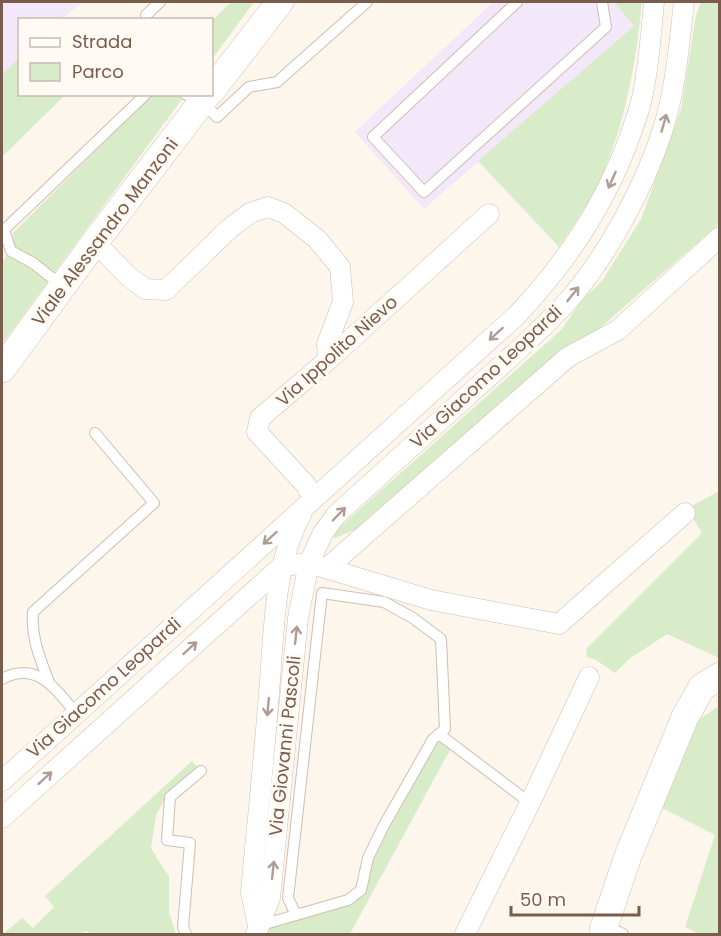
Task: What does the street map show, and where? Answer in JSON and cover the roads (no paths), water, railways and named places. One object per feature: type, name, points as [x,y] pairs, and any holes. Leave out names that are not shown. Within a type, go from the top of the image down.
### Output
[{"type":"street","name":"Viale Alessandro Manzoni","points":[[213,82],[280,2]]},
{"type":"street","name":"Via Giacomo Leopardi","points":[[2,781],[517,315],[548,282],[589,223],[625,149],[642,99],[654,2]]},
{"type":"street","name":"Via Giacomo Leopardi","points":[[318,566],[323,533],[336,515],[536,334],[568,301],[593,268],[626,212],[662,133],[676,70],[684,2]]},
{"type":"street","points":[[647,66],[676,70]]},
{"type":"street","name":"Viale Alessandro Manzoni","points":[[2,369],[201,96]]},
{"type":"street","points":[[95,242],[128,276],[145,289],[166,290],[230,228],[250,213],[268,207],[285,213],[317,239],[340,267],[343,302],[327,344],[328,360]]},
{"type":"street","name":"Via Ippolito Nievo","points":[[313,499],[306,485],[256,432],[260,418],[328,360],[489,214]]},
{"type":"street","name":"Via Giacomo Leopardi","points":[[318,566],[568,357],[618,330],[720,237]]},
{"type":"street","points":[[517,315],[536,334]]},
{"type":"street","name":"Via Giacomo Leopardi","points":[[2,818],[282,566],[289,540],[300,516],[313,499]]},
{"type":"street","points":[[282,566],[318,566],[431,600],[559,624],[685,513]]},
{"type":"street","name":"Via Giovanni Pascoli","points":[[257,930],[251,892],[282,566]]},
{"type":"street","name":"Via Giovanni Pascoli","points":[[257,930],[270,898],[298,618],[318,566]]},
{"type":"street","points":[[465,934],[589,677]]},
{"type":"street","points":[[610,933],[628,856],[685,717],[714,683]]},
{"type":"street","points":[[52,735],[71,755]]},
{"type":"lane","points":[[146,15],[160,2]]},
{"type":"lane","points":[[203,96],[217,117],[249,87],[277,82],[367,2]]},
{"type":"lane","points":[[518,2],[373,137],[424,192],[606,27],[603,2]]},
{"type":"lane","points":[[63,286],[33,263],[11,251],[4,230],[144,96]]},
{"type":"lane","points":[[49,682],[32,628],[33,612],[154,503],[95,433]]},
{"type":"lane","points":[[257,930],[296,915],[348,900],[361,890],[368,858],[383,827],[433,739],[445,729],[441,639],[413,618],[384,602],[322,593],[288,898],[296,915]]},
{"type":"lane","points":[[2,679],[21,671],[37,675],[49,682],[76,713]]},
{"type":"lane","points":[[439,734],[530,803]]},
{"type":"lane","points":[[186,934],[183,927],[190,843],[167,840],[170,797],[201,771]]}]
